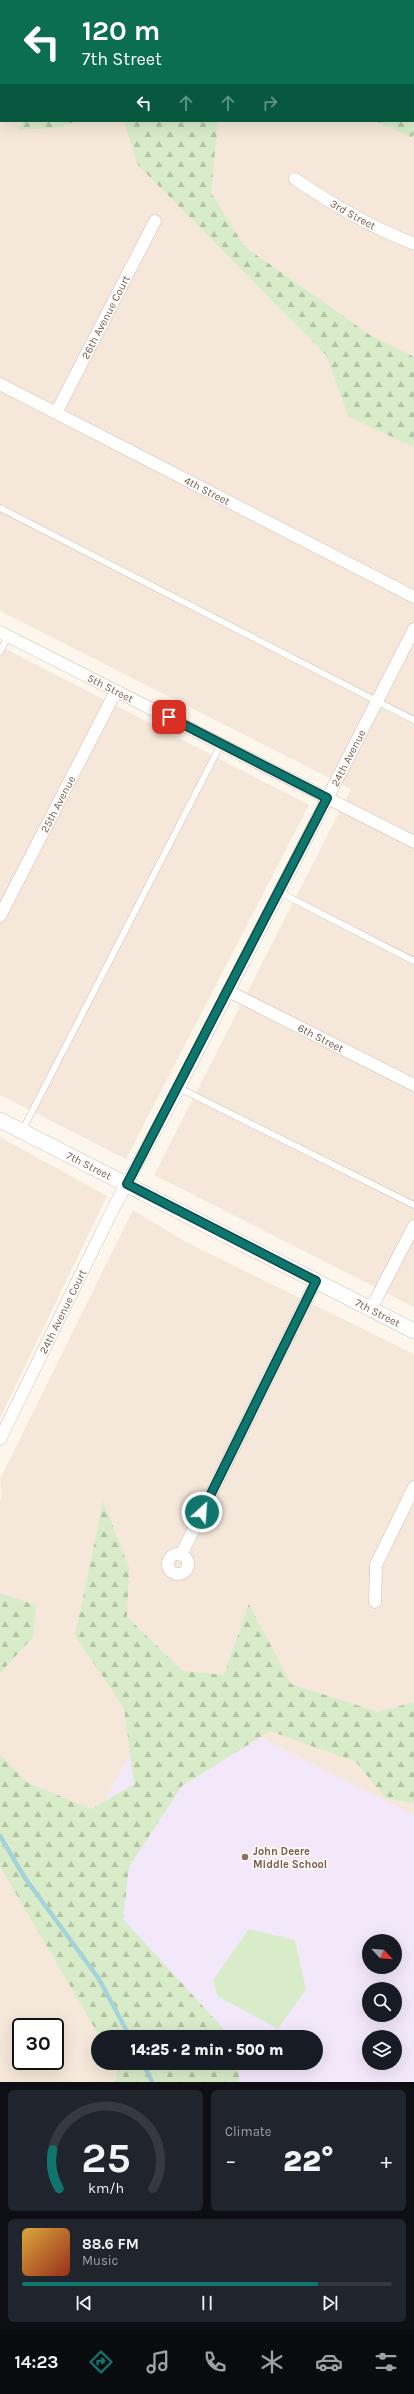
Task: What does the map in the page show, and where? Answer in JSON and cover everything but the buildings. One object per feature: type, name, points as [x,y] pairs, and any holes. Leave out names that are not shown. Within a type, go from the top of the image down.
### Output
[{"type":"street","name":"3rd Street","points":[[294,178],[312,191],[397,237],[414,244]]},
{"type":"street","name":"26th Avenue Court","points":[[56,413],[155,221]]},
{"type":"street","name":"4th Street","points":[[0,384],[414,597]]},
{"type":"street","name":"24th Avenue","points":[[127,1184],[179,1088],[414,629]]},
{"type":"street","name":"5th Street","points":[[4,634],[414,842]]},
{"type":"street","name":"25th Avenue","points":[[0,916],[116,691]]},
{"type":"street","name":"6th Street","points":[[228,991],[414,1085]]},
{"type":"street","name":"7th Street","points":[[0,1120],[414,1331]]},
{"type":"street","name":"24th Avenue Court","points":[[0,1439],[127,1184]]},
{"type":"street","points":[[371,1309],[414,1226]]},
{"type":"street","points":[[181,1555],[316,1281]]},
{"type":"street","points":[[375,1602],[376,1565],[414,1487]]},
{"type":"lane","points":[[0,508],[414,720]]},
{"type":"lane","points":[[0,652],[4,634]]},
{"type":"lane","points":[[22,1131],[221,744]]},
{"type":"lane","points":[[279,892],[414,961]]},
{"type":"lane","points":[[179,1088],[414,1205]]},
{"type":"shaded area","points":[[0,122],[414,122],[414,1307],[154,1175],[351,789],[0,611]]},
{"type":"shaded area","points":[[0,646],[309,805],[126,1159],[0,1095]]},
{"type":"shaded area","points":[[0,1137],[107,1196],[0,1418]]},
{"type":"shaded area","points":[[133,1210],[186,1242],[414,1354],[414,1815],[206,1710],[145,2030],[91,2030],[91,2070],[158,2070],[162,2082],[0,2082],[0,1502],[2,1495],[0,1479]]},
{"type":"shaded area","name":"John Deere Middle School","points":[[165,1686],[206,1710],[414,1815],[414,2082],[162,2082],[158,2070],[323,2070],[323,2030],[139,2030],[53,1900]]},
{"type":"green space","points":[[22,122],[74,122],[62,127],[18,130]]},
{"type":"green space","points":[[124,122],[218,122],[211,193],[245,247],[370,335],[414,357],[414,447],[349,417],[326,355],[138,165]]},
{"type":"green space","points":[[377,122],[414,122],[414,135],[411,137]]},
{"type":"green space","points":[[103,1501],[129,1567],[127,1617],[183,1671],[224,1675],[249,1604],[291,1684],[378,1712],[414,1702],[414,1803],[385,1798],[356,1762],[270,1731],[182,1786],[129,1867],[123,1919],[225,2030],[96,2030],[0,1866],[0,1755],[28,1783],[91,1809],[134,1784],[124,1708],[75,1636]]},
{"type":"green space","points":[[0,1593],[36,1605],[33,1637],[0,1673]]},
{"type":"green space","points":[[249,1929],[295,1940],[306,1989],[278,2029],[217,1996],[213,1980]]},
{"type":"green space","points":[[118,2070],[239,2070],[239,2082],[115,2082]]},
{"type":"waterway","points":[[0,1836],[25,1878],[99,1979],[126,2030]]},
{"type":"waterway","points":[[146,2070],[152,2082]]},
{"type":"place","name":"John Deere Middle School","points":[[245,1857]]},
{"type":"route","points":[[169,717],[327,798],[179,1088],[127,1184],[316,1281],[202,1512]]}]
